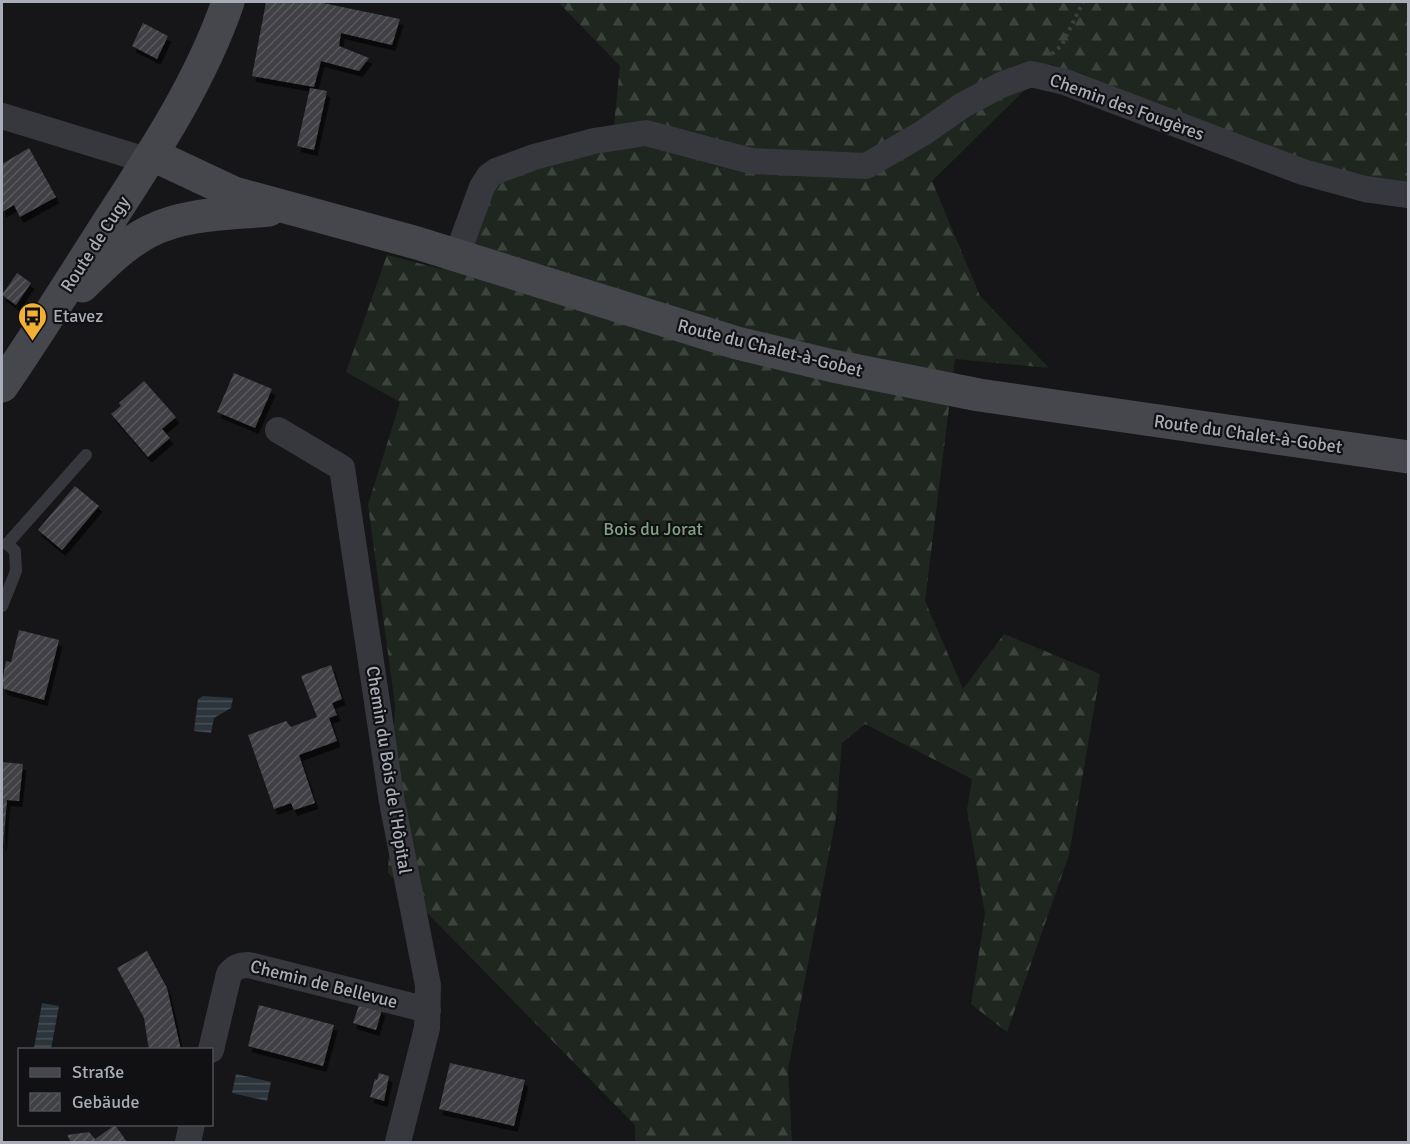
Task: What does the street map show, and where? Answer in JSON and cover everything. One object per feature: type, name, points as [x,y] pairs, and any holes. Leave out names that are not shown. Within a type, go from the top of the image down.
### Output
[{"type":"main road","name":"Route de Cugy","points":[[2,386],[151,158],[184,99],[228,2]]},
{"type":"main road","name":"Route du Chalet-à-Gobet","points":[[151,158],[234,193],[457,255],[736,343],[843,368],[979,394],[1408,457]]},
{"type":"main road","points":[[47,320],[111,258],[149,231],[194,217],[288,208]]},
{"type":"street","name":"Chemin des Fougères","points":[[457,255],[482,187],[489,176],[496,171],[534,157],[594,141],[646,133],[751,161],[866,166],[923,133],[963,105],[1001,85],[1031,74],[1065,82],[1303,172],[1365,189],[1408,195]]},
{"type":"street","points":[[2,116],[151,158]]},
{"type":"street","name":"Chemin du Bois de l'Hôpital","points":[[278,430],[342,468],[392,802],[428,985],[427,1028],[398,1143]]},
{"type":"street","name":"Chemin de Bellevue","points":[[211,1048],[229,974],[242,964],[428,1010]]},
{"type":"street","points":[[188,1143],[192,1126]]},
{"type":"lane","points":[[2,606],[16,571],[15,551],[4,543],[86,455]]},
{"type":"path","points":[[1031,74],[1062,45],[1083,2]]},
{"type":"green space","name":"Bois du Jorat","points":[[558,2],[1408,2],[1408,184],[1367,180],[1301,159],[1051,64],[932,181],[980,296],[1049,368],[955,359],[925,601],[963,689],[1004,634],[1100,674],[1069,855],[1007,1032],[971,1004],[985,914],[967,810],[972,779],[865,724],[842,743],[836,817],[788,1069],[792,1142],[635,1142],[635,1125],[388,873],[395,705],[368,505],[400,402],[346,372],[387,255],[441,269],[494,178],[612,144],[620,66]]},
{"type":"shaded area","points":[[203,696],[233,698],[231,708],[214,718],[211,733],[194,731],[198,699]]},
{"type":"shaded area","points":[[42,1003],[59,1006],[51,1048],[34,1048]]},
{"type":"shaded area","points":[[236,1074],[271,1082],[267,1101],[232,1093]]},
{"type":"building","points":[[266,2],[318,2],[400,19],[392,45],[341,33],[339,46],[369,58],[359,71],[321,61],[314,87],[252,76]]},
{"type":"building","points":[[143,23],[168,36],[157,59],[132,46]]},
{"type":"building","points":[[310,88],[327,91],[314,150],[297,146]]},
{"type":"building","points":[[29,148],[56,197],[20,217],[14,205],[2,212],[2,164]]},
{"type":"building","points":[[17,273],[31,283],[16,305],[2,295]]},
{"type":"building","points":[[234,373],[272,389],[255,428],[217,412]]},
{"type":"building","points":[[144,381],[176,417],[162,429],[170,438],[148,457],[111,414],[121,406],[119,403]]},
{"type":"building","points":[[75,486],[99,506],[62,550],[38,530]]},
{"type":"building","points":[[19,630],[59,640],[44,700],[4,689],[2,683],[6,661],[11,662]]},
{"type":"building","points":[[331,665],[342,699],[332,703],[337,715],[329,718],[337,741],[299,755],[315,803],[294,810],[291,803],[274,809],[248,735],[286,721],[291,727],[317,717],[301,676]]},
{"type":"building","points":[[2,762],[23,764],[19,801],[7,800],[3,845],[2,845]]},
{"type":"building","points":[[147,951],[167,988],[181,1048],[149,1048],[144,1018],[117,968]]},
{"type":"building","points":[[360,1002],[382,1009],[376,1030],[353,1023]]},
{"type":"building","points":[[259,1005],[334,1025],[323,1066],[248,1046]]},
{"type":"building","points":[[450,1063],[525,1080],[514,1126],[439,1109]]},
{"type":"building","points":[[379,1073],[389,1076],[384,1101],[370,1097]]},
{"type":"building","points":[[116,1126],[127,1142],[71,1142],[67,1135],[89,1132],[95,1139]]},
{"type":"place","name":"Etavez","points":[[32,342]]}]
